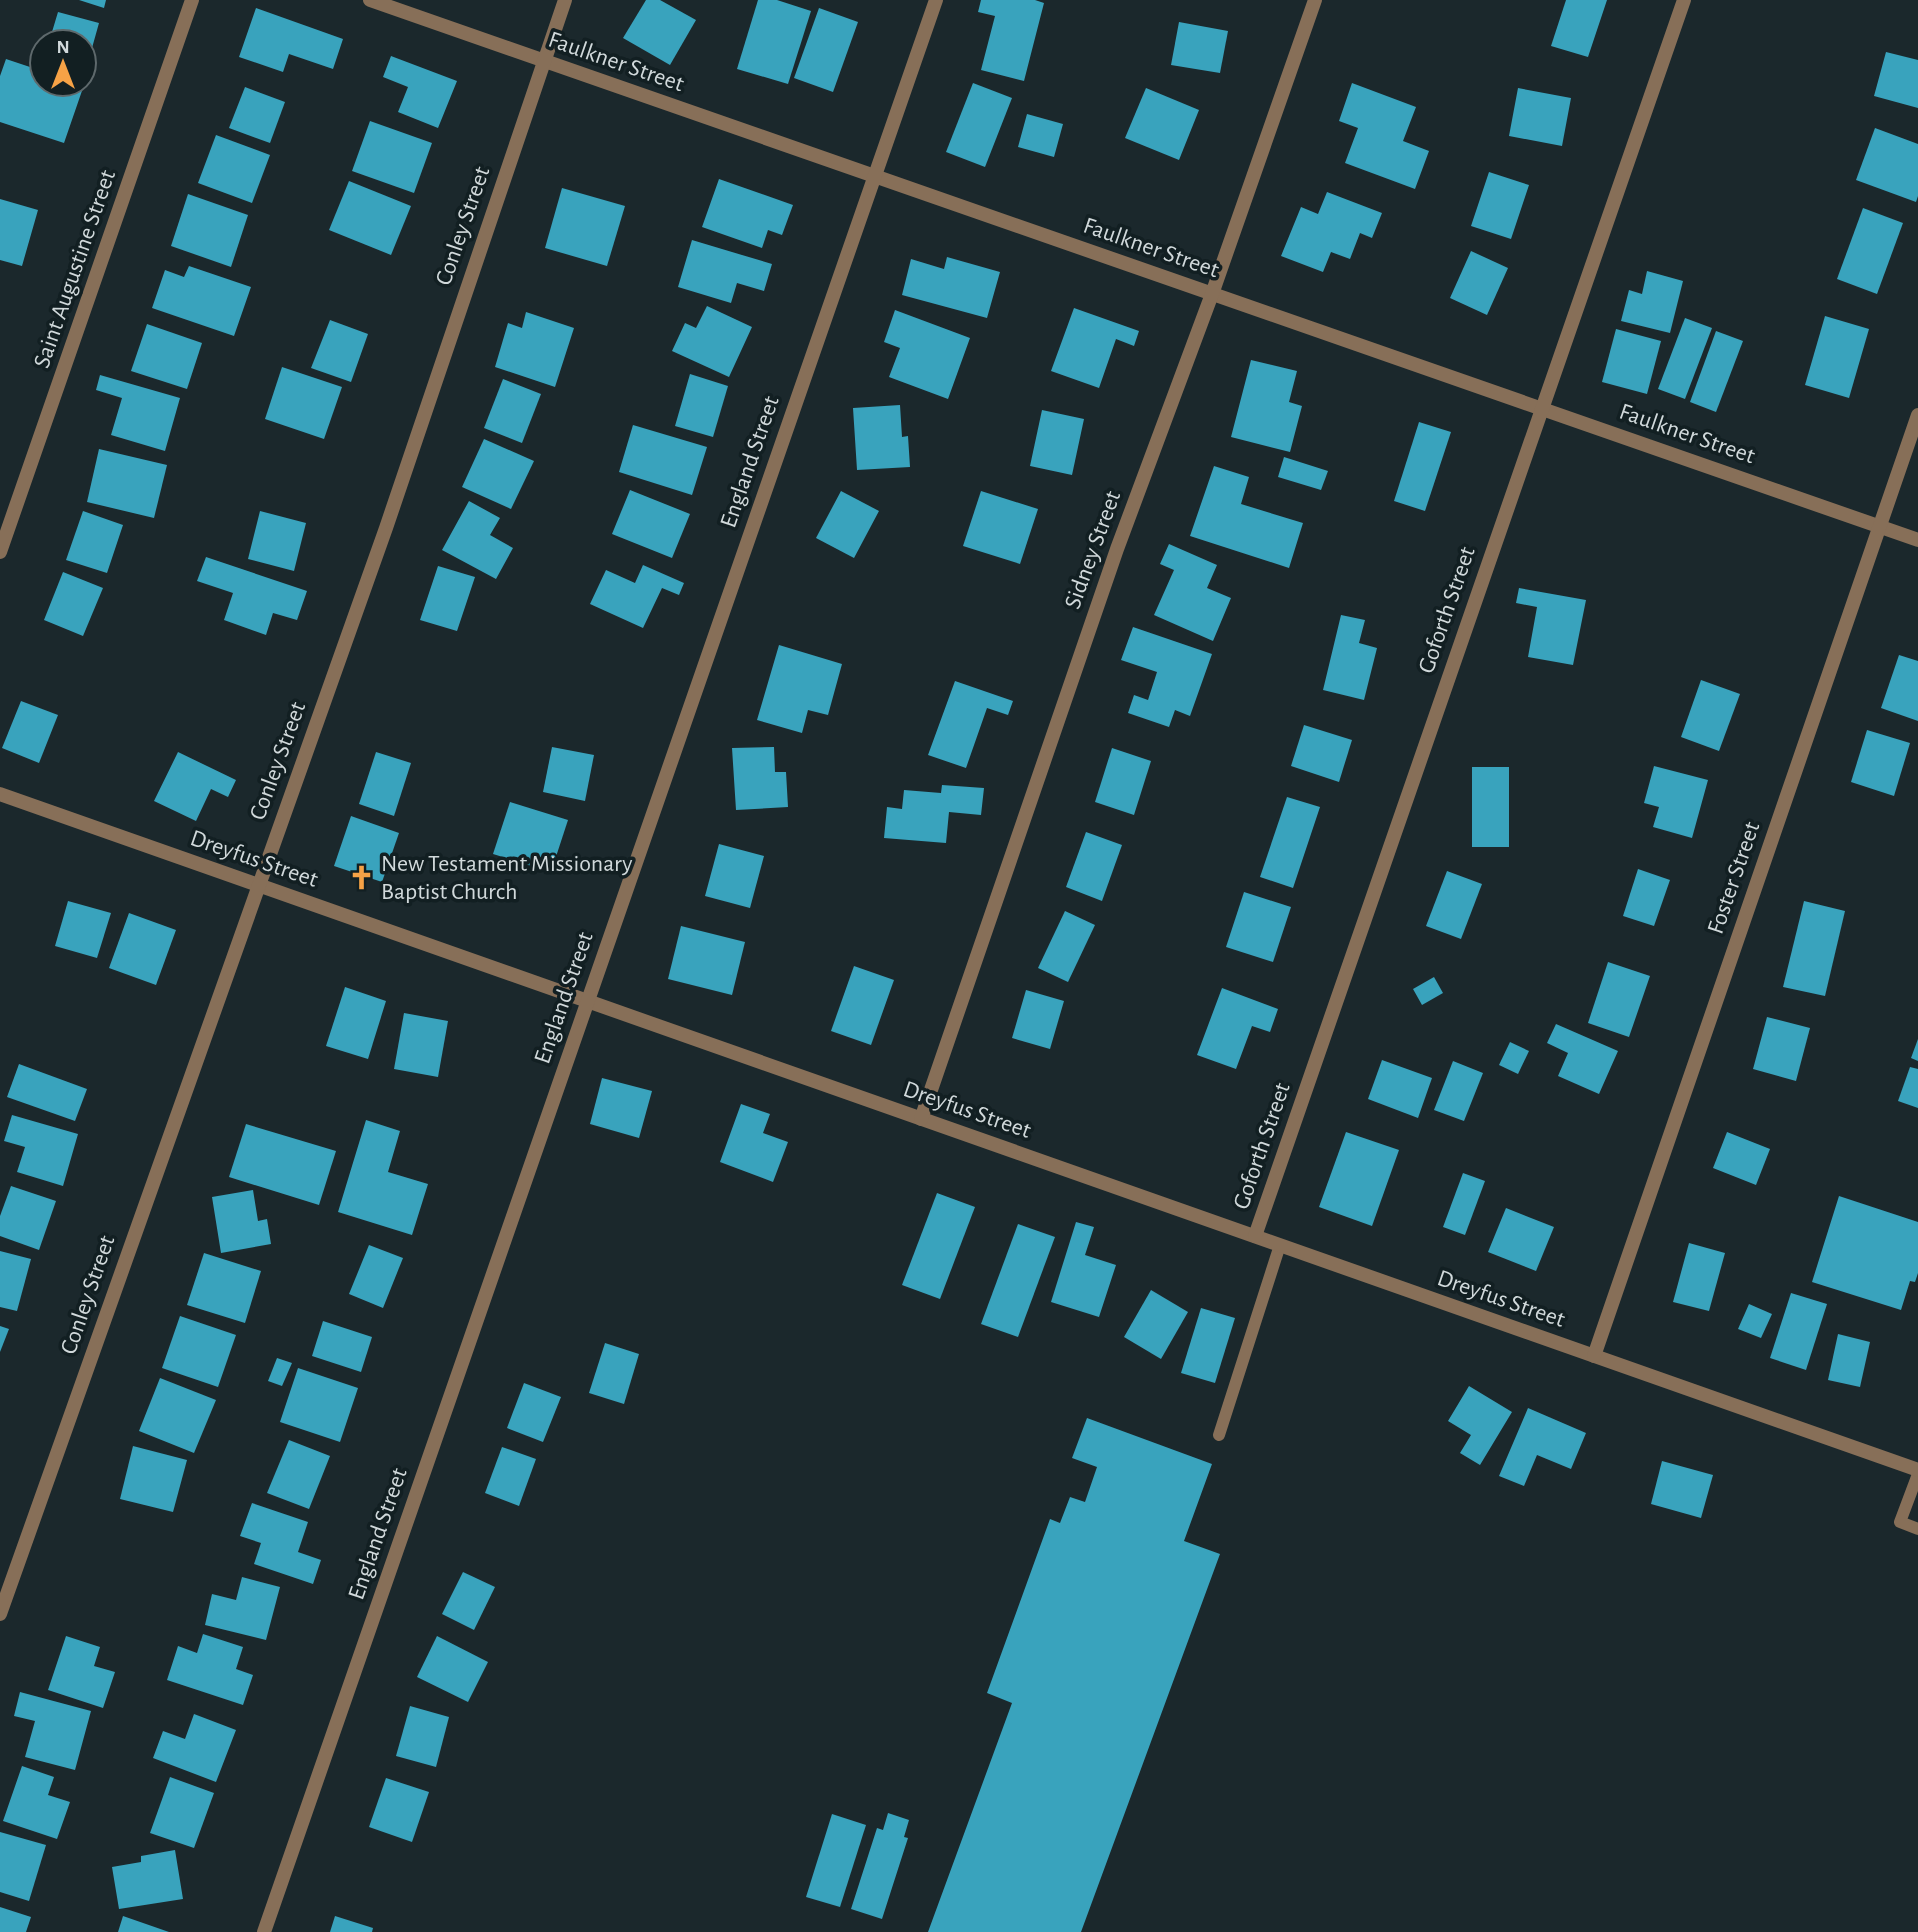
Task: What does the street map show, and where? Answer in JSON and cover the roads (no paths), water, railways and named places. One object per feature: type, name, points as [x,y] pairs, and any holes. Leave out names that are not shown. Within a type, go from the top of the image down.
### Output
[{"type":"street","name":"Saint Augustine Street","points":[[0,552],[192,0]]},
{"type":"street","name":"Faulkner Street","points":[[370,0],[1918,540]]},
{"type":"street","name":"Conley Street","points":[[0,1614],[386,528],[565,0]]},
{"type":"street","name":"England Street","points":[[264,1932],[936,0]]},
{"type":"street","name":"Sidney Street","points":[[921,1119],[1117,550],[1212,294],[1315,0]]},
{"type":"street","name":"Goforth Street","points":[[1255,1236],[1684,0]]},
{"type":"street","name":"Foster Street","points":[[1594,1356],[1918,415]]},
{"type":"street","name":"Dreyfus Street","points":[[0,794],[1918,1472]]},
{"type":"lane","points":[[1219,1435],[1280,1245]]},
{"type":"lane","points":[[1918,1472],[1900,1522],[1918,1529]]},
{"type":"place","name":"New Testament Missionary Baptist Church","points":[[361,878]]}]
